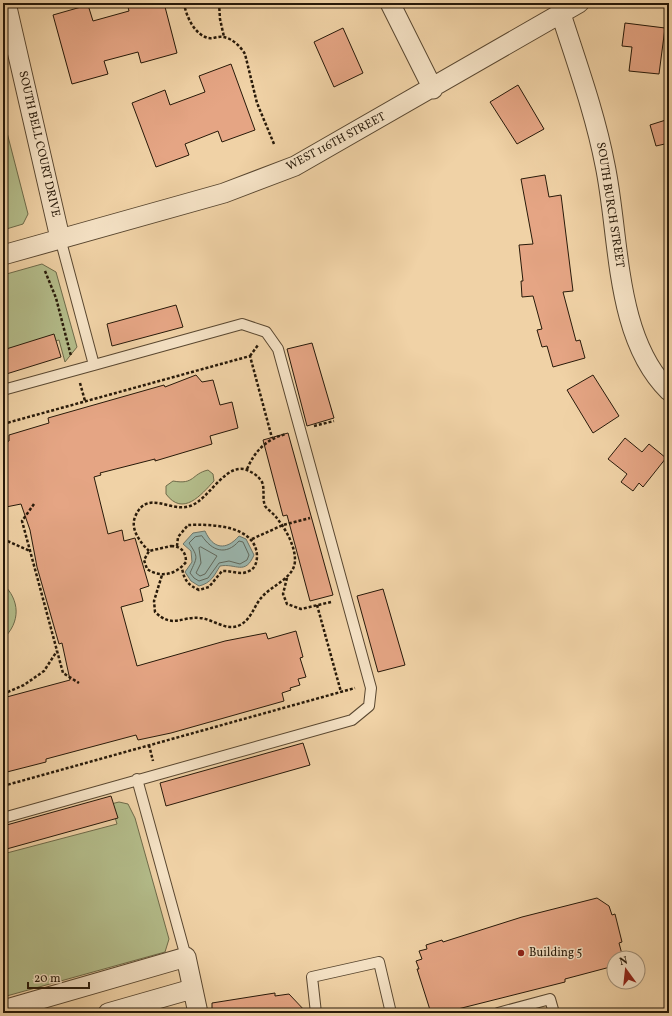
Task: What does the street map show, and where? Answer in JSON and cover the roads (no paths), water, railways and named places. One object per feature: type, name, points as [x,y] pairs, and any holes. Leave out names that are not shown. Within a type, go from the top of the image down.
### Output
[{"type":"street","name":"SOUTH BELL COURT DRIVE","points":[[6,3],[60,238]]},
{"type":"street","points":[[390,3],[433,88]]},
{"type":"street","name":"WEST 116TH STREET","points":[[3,255],[224,193],[295,166],[579,3]]},
{"type":"street","name":"SOUTH BURCH STREET","points":[[561,14],[594,113],[606,166],[624,293],[632,329],[643,354],[660,382],[669,390]]},
{"type":"street","points":[[3,1010],[186,957],[198,1013]]},
{"type":"street","points":[[108,1013],[192,989]]},
{"type":"lane","points":[[60,238],[94,365]]},
{"type":"lane","points":[[3,390],[242,324],[266,332],[278,349],[371,688],[369,706],[352,720],[137,779],[3,818]]},
{"type":"lane","points":[[137,779],[186,957]]},
{"type":"lane","points":[[316,1013],[312,977],[379,962],[391,1013]]},
{"type":"lane","points":[[498,1013],[550,999],[554,1013]]},
{"type":"water","points":[[205,531],[212,541],[220,546],[229,544],[239,536],[246,539],[254,555],[251,561],[244,567],[220,566],[209,581],[199,586],[191,581],[185,572],[192,562],[191,551],[183,544],[193,533]]},
{"type":"place","name":"Building 5","points":[[521,953]]}]
